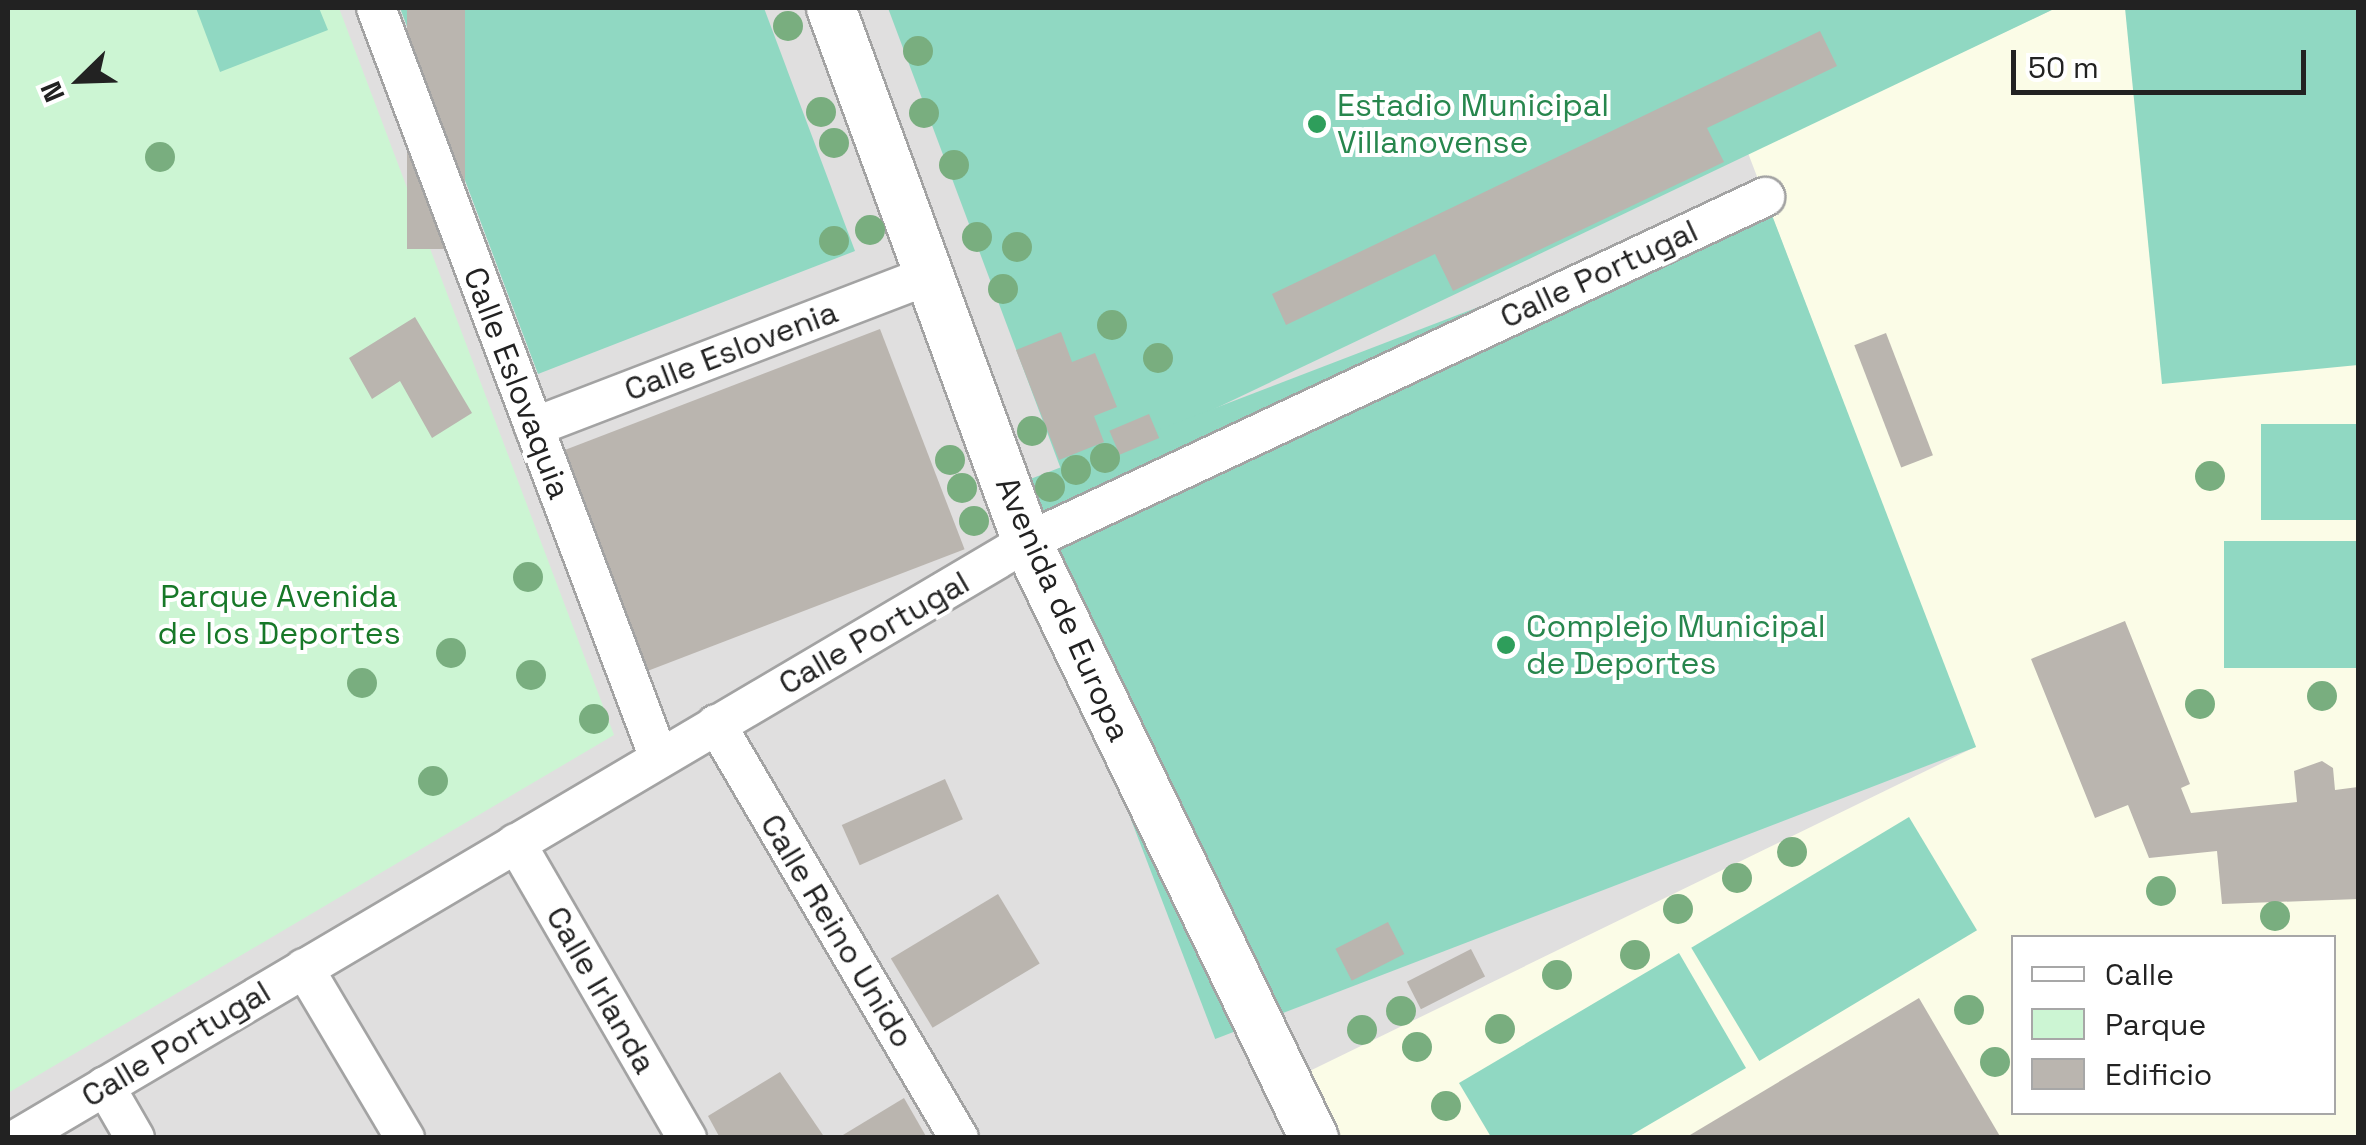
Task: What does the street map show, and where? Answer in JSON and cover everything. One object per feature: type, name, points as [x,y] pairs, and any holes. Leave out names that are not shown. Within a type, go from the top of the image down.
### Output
[{"type":"street","name":"Calle Eslovaquia","points":[[376,8],[658,758]]},
{"type":"street","name":"Avenida de Europa","points":[[831,8],[1027,542],[1314,1138]]},
{"type":"street","name":"Calle Portugal","points":[[18,1138],[1027,542],[1765,196]]},
{"type":"street","name":"Calle Eslovenia","points":[[534,427],[929,275]]},
{"type":"street","name":"Calle Reino Unido","points":[[716,724],[959,1138]]},
{"type":"street","name":"Calle Irlanda","points":[[516,842],[687,1138]]},
{"type":"street","points":[[304,968],[405,1138]]},
{"type":"street","points":[[105,1086],[135,1138]]},
{"type":"shaded area","points":[[8,8],[2358,8],[2358,1137],[8,1137]]},
{"type":"shaded area","points":[[2056,8],[2358,8],[2358,1137],[1314,1137],[1287,1082],[1975,747],[1748,153]]},
{"type":"green space","name":"Parque Avenida de los Deportes","points":[[8,8],[339,8],[614,735],[8,1093]]},
{"type":"green space","points":[[196,8],[319,8],[328,30],[220,72]]},
{"type":"green space","points":[[400,8],[764,8],[855,251],[538,374]]},
{"type":"green space","points":[[888,8],[2056,8],[1065,480]]},
{"type":"green space","points":[[2125,8],[2358,8],[2358,365],[2162,384]]},
{"type":"green space","name":"Complejo Municipal de Deportes","points":[[1765,197],[1976,747],[1215,1039],[1004,489]]},
{"type":"green space","points":[[2261,424],[2358,424],[2358,520],[2261,520]]},
{"type":"green space","points":[[2224,541],[2358,541],[2358,668],[2224,668]]},
{"type":"green space","points":[[1909,817],[1977,930],[1759,1061],[1691,948]]},
{"type":"green space","points":[[1679,953],[1746,1068],[1628,1137],[1491,1137],[1459,1083]]},
{"type":"building","points":[[407,8],[465,8],[465,249],[407,249]]},
{"type":"building","points":[[1820,31],[1837,66],[1707,128],[1724,162],[1453,291],[1435,254],[1286,325],[1272,294]]},
{"type":"building","points":[[415,317],[472,413],[432,438],[400,381],[372,399],[349,358]]},
{"type":"building","points":[[880,329],[965,549],[648,671],[564,450]]},
{"type":"building","points":[[1061,332],[1072,362],[1095,353],[1117,407],[1094,416],[1104,442],[1059,460],[1016,350]]},
{"type":"building","points":[[1886,333],[1933,455],[1901,467],[1854,345]]},
{"type":"building","points":[[1149,414],[1159,438],[1120,455],[1109,431]]},
{"type":"building","points":[[2125,621],[2190,784],[2181,788],[2191,813],[2297,802],[2294,771],[2322,761],[2333,768],[2335,790],[2358,787],[2358,899],[2222,904],[2217,851],[2149,858],[2128,805],[2095,818],[2031,659]]},
{"type":"building","points":[[945,779],[963,819],[860,865],[842,825]]},
{"type":"building","points":[[998,894],[1040,963],[933,1028],[891,958]]},
{"type":"building","points":[[1388,922],[1404,954],[1352,981],[1335,949]]},
{"type":"building","points":[[1471,949],[1485,977],[1421,1009],[1407,982]]},
{"type":"building","points":[[1919,998],[2001,1138],[1685,1138]]},
{"type":"building","points":[[780,1072],[825,1138],[720,1138],[708,1116]]},
{"type":"building","points":[[904,1098],[927,1138],[838,1138]]},
{"type":"place","name":"Estadio Municipal Villanovense","points":[[1317,124]]},
{"type":"place","name":"Complejo Municipal de Deportes","points":[[1506,645]]}]
